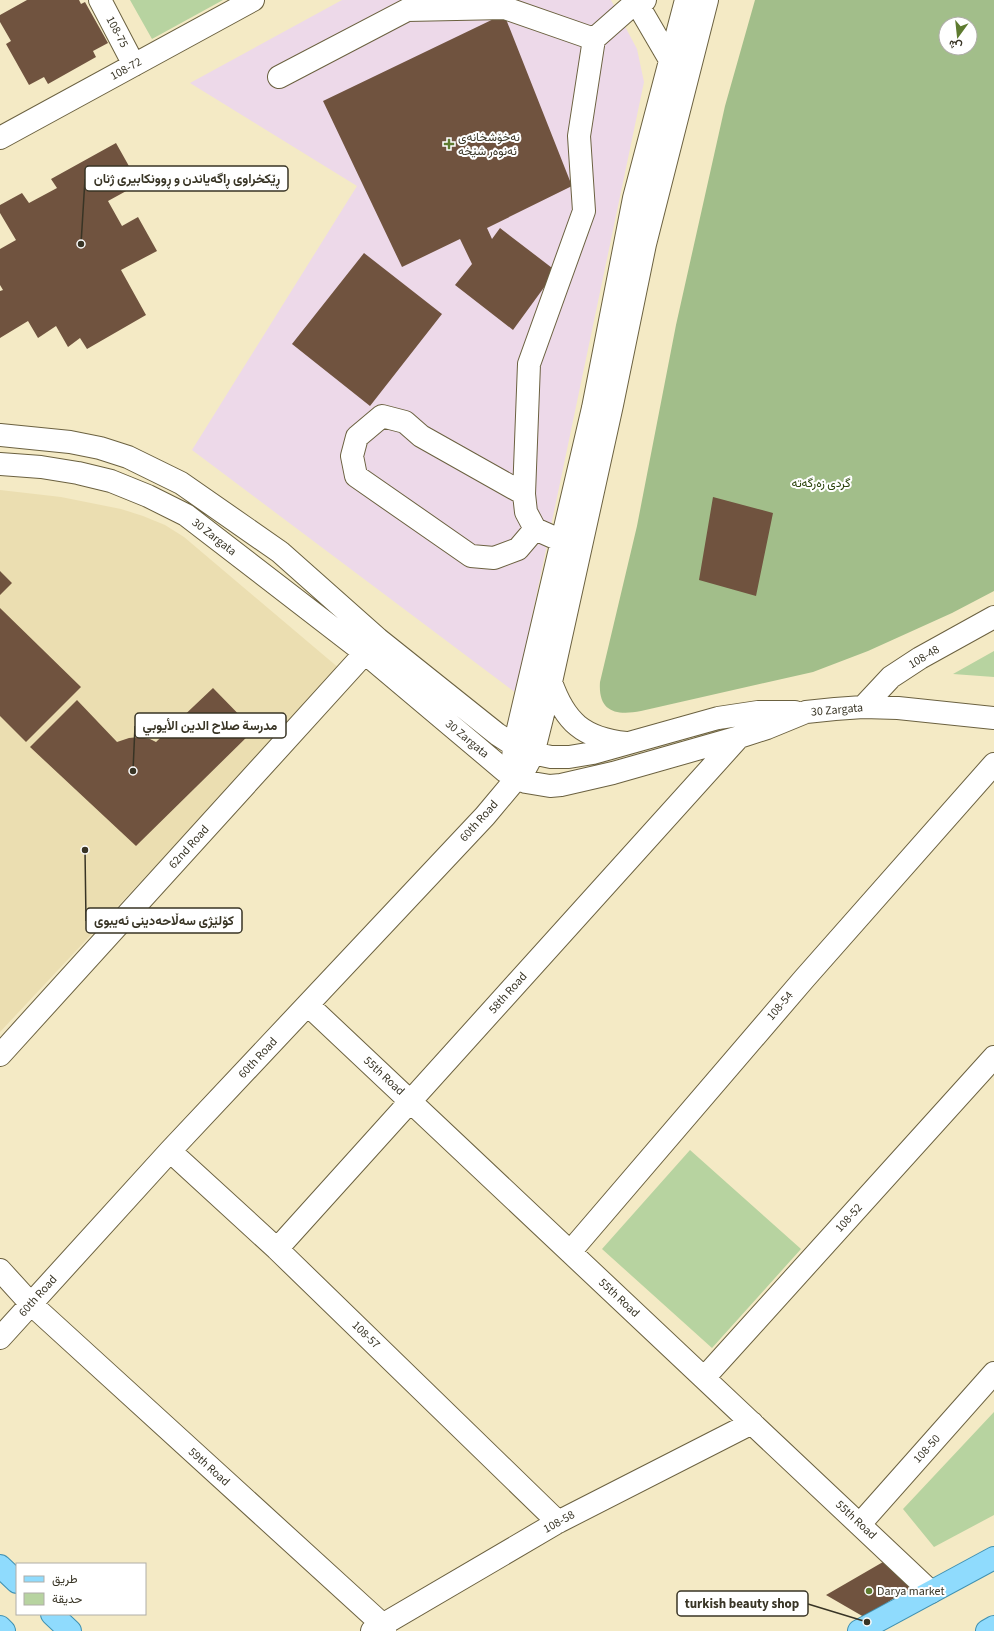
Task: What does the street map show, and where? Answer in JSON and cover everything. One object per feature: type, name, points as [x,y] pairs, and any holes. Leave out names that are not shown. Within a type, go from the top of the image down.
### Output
[{"type":"main road","points":[[859,1631],[994,1558]]},
{"type":"main road","points":[[0,1566],[16,1581]]},
{"type":"main road","points":[[0,1627],[4,1631]]},
{"type":"main road","points":[[987,1631],[994,1627]]},
{"type":"street","name":"108-75","points":[[100,0],[134,65]]},
{"type":"street","name":"108-72","points":[[0,137],[253,0]]},
{"type":"street","points":[[524,750],[562,541],[592,408],[634,198],[686,0]]},
{"type":"street","points":[[517,778],[513,762],[524,750],[551,682],[645,244],[707,0]]},
{"type":"street","points":[[562,541],[535,529],[526,512],[524,494],[529,364],[584,211],[579,136],[594,39],[639,1],[670,60]]},
{"type":"street","points":[[279,78],[407,10],[505,8],[594,39]]},
{"type":"street","points":[[524,494],[421,436],[405,422],[382,416],[357,437],[352,456],[356,476],[471,556],[494,558],[518,549],[535,529]]},
{"type":"street","points":[[0,435],[70,442],[100,448],[128,457],[181,483],[280,552],[372,646],[524,750],[551,757],[570,757],[593,753],[718,718],[758,712],[806,712]]},
{"type":"street","name":"30 Zargata","points":[[0,464],[41,467],[78,473],[111,481],[148,496],[186,515],[372,646],[500,767],[517,778],[538,785],[562,786],[614,773],[739,737],[767,728],[806,712],[863,707],[898,708],[994,718]]},
{"type":"street","name":"108-48","points":[[863,707],[891,677],[920,658],[994,617]]},
{"type":"street","name":"62nd Road","points":[[0,1055],[372,646]]},
{"type":"street","points":[[551,682],[558,702],[570,719],[587,732],[606,740],[627,743]]},
{"type":"street","name":"58th Road","points":[[278,1249],[739,737]]},
{"type":"street","name":"108-54","points":[[570,1252],[804,978],[994,764]]},
{"type":"street","name":"60th Road","points":[[0,1338],[170,1151],[486,816],[517,778]]},
{"type":"street","name":"55th Road","points":[[308,1005],[931,1592]]},
{"type":"street","name":"108-52","points":[[704,1378],[994,1057]]},
{"type":"street","name":"108-57","points":[[170,1151],[278,1249],[558,1522]]},
{"type":"street","name":"59th Road","points":[[0,1270],[31,1304],[380,1629]]},
{"type":"street","name":"108-50","points":[[860,1524],[994,1373]]},
{"type":"street","name":"108-58","points":[[380,1629],[558,1522],[752,1423]]},
{"type":"shaded area","points":[[342,0],[611,0],[637,49],[644,82],[516,693],[192,450],[357,186],[190,83]]},
{"type":"shaded area","points":[[0,490],[61,497],[121,509],[165,525],[184,537],[340,669],[0,1032]]},
{"type":"green space","points":[[130,0],[223,0],[152,39]]},
{"type":"green space","name":"گردی زەرگەتە","points":[[755,0],[994,0],[994,591],[952,613],[868,651],[813,672],[641,711],[623,713],[616,712],[605,705],[600,692],[600,682],[637,526],[676,325],[725,106]]},
{"type":"green space","points":[[994,651],[994,677],[953,674]]},
{"type":"green space","points":[[690,1150],[801,1249],[712,1348],[602,1249]]},
{"type":"green space","points":[[994,1412],[994,1515],[934,1547],[903,1509]]},
{"type":"building","points":[[27,0],[79,0],[81,4],[85,2],[108,43],[93,51],[96,57],[48,84],[44,77],[29,85],[6,44],[11,41],[0,22],[0,15]]},
{"type":"building","name":"نەخۆشخانەی ئەنوەر شێخە","points":[[504,14],[572,186],[487,228],[492,239],[500,228],[556,271],[513,330],[455,285],[472,264],[460,239],[402,267],[323,101]]},
{"type":"building","points":[[116,143],[139,184],[108,201],[122,226],[138,217],[157,251],[121,270],[146,315],[87,349],[80,338],[68,347],[56,326],[38,338],[28,321],[0,338],[0,291],[3,290],[0,285],[0,249],[16,240],[0,213],[0,205],[22,193],[29,203],[57,188],[51,179]]},
{"type":"building","points":[[364,253],[442,314],[370,406],[292,344]]},
{"type":"building","points":[[713,497],[773,513],[756,596],[699,580]]},
{"type":"building","points":[[0,571],[12,583],[0,595]]},
{"type":"building","points":[[0,608],[81,687],[26,742],[0,716]]},
{"type":"building","points":[[213,688],[254,730],[136,846],[30,747],[77,700],[117,742],[129,738],[139,737],[156,742]]},
{"type":"building","name":"Darya market","points":[[883,1562],[912,1587],[864,1617],[826,1595]]},
{"type":"place","name":"نەخۆشخانەی ئەنوەر شێخە","points":[[449,144]]},
{"type":"place","name":"ڕێکخراوی ڕاگەیاندن و ڕوونکابیری ژنان","points":[[81,244]]},
{"type":"place","name":"مدرسة صلاح الدين الأيوبي","points":[[133,771]]},
{"type":"place","name":"کۆلێژی سەڵاحەدینی ئەیبوی","points":[[85,850]]},
{"type":"place","name":"Darya market","points":[[869,1591]]},
{"type":"place","name":"turkish beauty shop","points":[[867,1622]]}]
